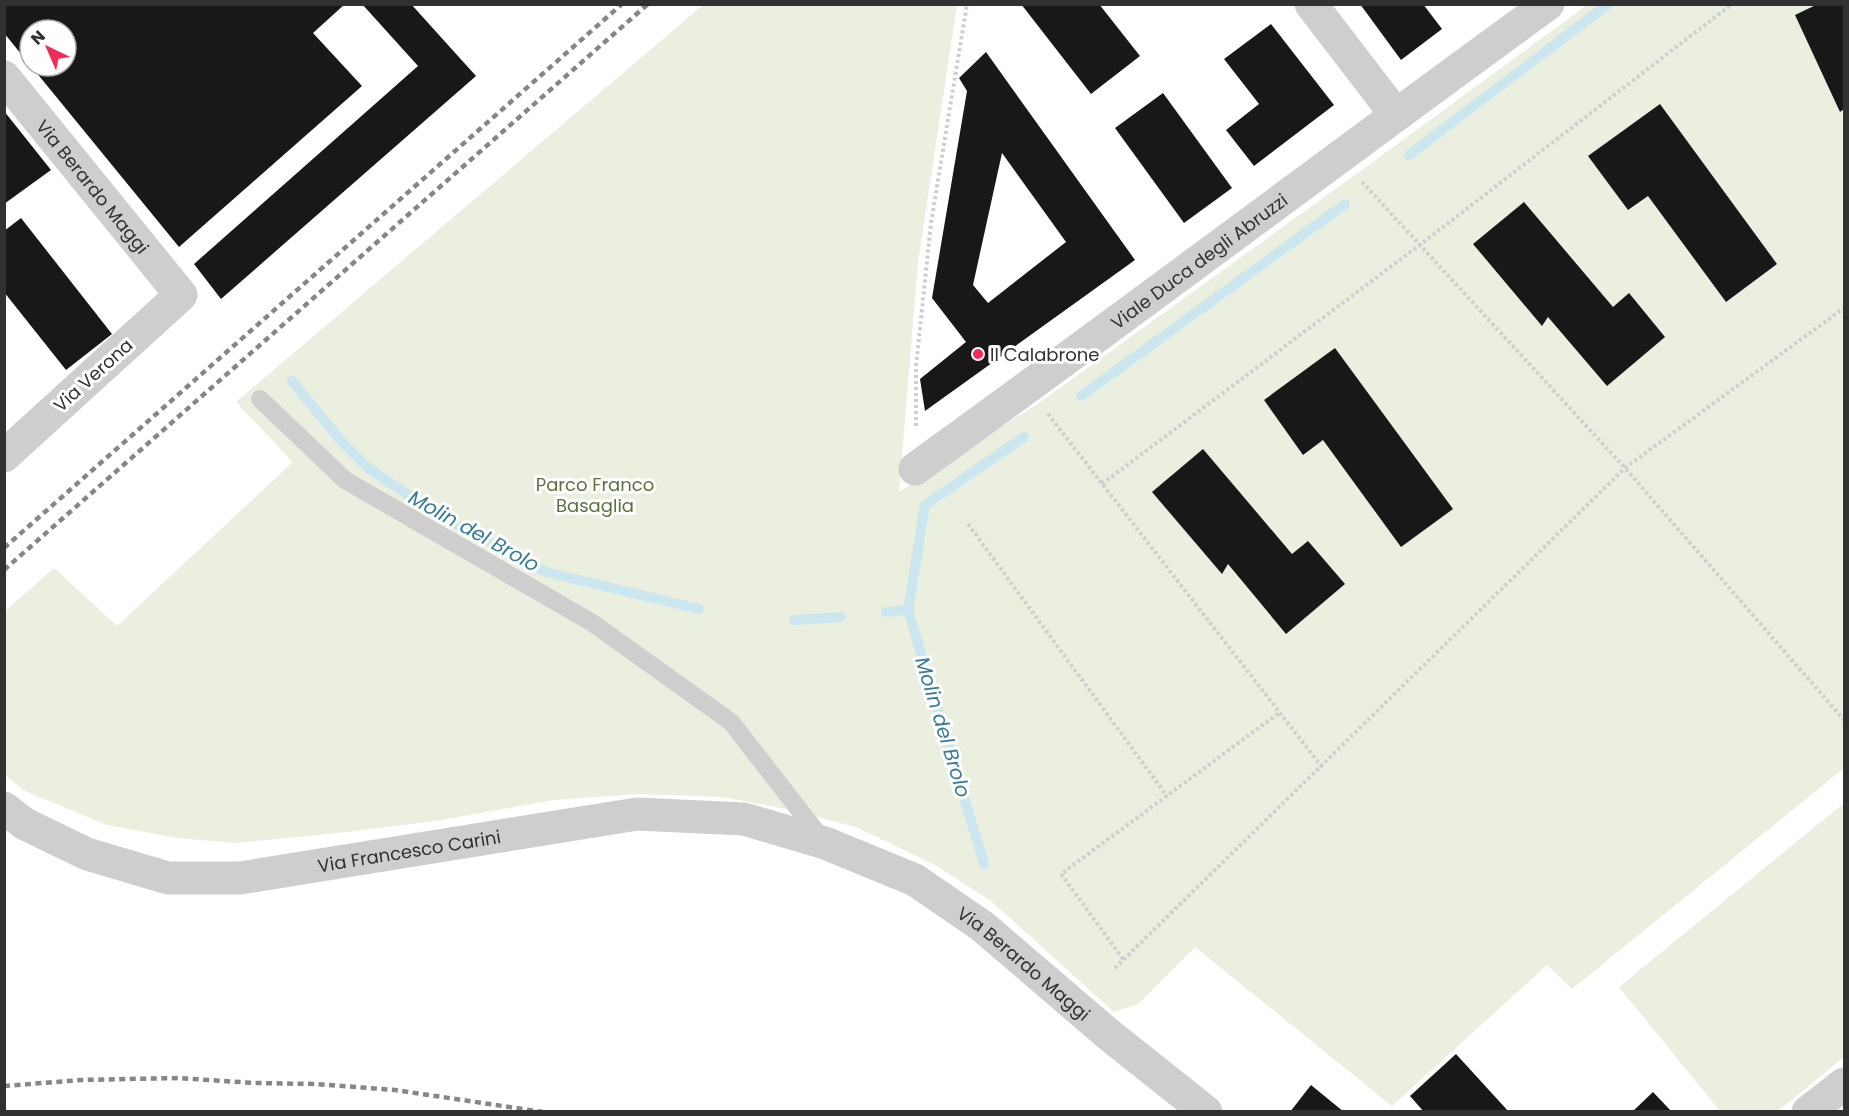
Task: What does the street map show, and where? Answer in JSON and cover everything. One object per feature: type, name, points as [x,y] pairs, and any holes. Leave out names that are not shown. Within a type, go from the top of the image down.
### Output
[{"type":"street","points":[[1311,4],[1396,115]]},
{"type":"street","name":"Viale Duca degli Abruzzi","points":[[915,469],[1548,4]]},
{"type":"street","name":"Via Berardo Maggi","points":[[4,77],[181,295]]},
{"type":"street","name":"Via Verona","points":[[4,456],[181,295]]},
{"type":"street","name":"Via Francesco Carini","points":[[4,808],[25,824],[87,854],[168,878],[240,878],[637,814],[744,819],[825,843]]},
{"type":"street","name":"Via Berardo Maggi","points":[[825,843],[915,880],[982,926],[1108,1034],[1206,1112]]},
{"type":"street","points":[[1808,1112],[1845,1084]]},
{"type":"lane","points":[[260,399],[345,480],[591,622],[730,722],[825,843]]},
{"type":"path","points":[[915,469],[916,367],[931,224],[968,4]]},
{"type":"path","points":[[1102,484],[1420,244],[1732,4]]},
{"type":"path","points":[[1339,157],[1625,468],[1845,720]]},
{"type":"path","points":[[1115,968],[1625,468],[1845,308]]},
{"type":"path","points":[[1028,388],[1322,766]]},
{"type":"path","points":[[968,524],[1167,796]]},
{"type":"path","points":[[1123,959],[1061,874],[1279,713]]},
{"type":"green space","name":"Parco Franco Basaglia","points":[[703,5],[957,5],[918,262],[899,492],[1039,403],[1587,5],[1844,5],[1844,768],[1572,989],[1547,965],[1392,1106],[1195,947],[1138,1004],[1114,1012],[990,900],[933,864],[856,827],[786,809],[723,797],[638,794],[554,800],[435,821],[236,843],[178,838],[107,825],[23,790],[5,775],[4,612],[54,568],[117,626],[293,462],[236,402]]},
{"type":"green space","points":[[1844,803],[1844,1057],[1778,1111],[1720,1111],[1619,987]]},
{"type":"building","points":[[4,4],[345,4],[313,33],[362,86],[179,247],[41,78],[78,78],[78,18],[18,18],[18,50],[4,33]]},
{"type":"building","points":[[362,4],[411,4],[476,76],[221,299],[194,264],[418,66]]},
{"type":"building","points":[[1021,4],[1099,4],[1140,56],[1091,94]]},
{"type":"building","points":[[1360,4],[1423,4],[1442,29],[1401,60]]},
{"type":"building","points":[[1818,4],[1844,4],[1844,109],[1840,112],[1795,15]]},
{"type":"building","points":[[1271,24],[1334,105],[1254,166],[1226,130],[1259,104],[1224,59]]},
{"type":"building","points":[[986,52],[1135,260],[925,411],[920,379],[966,342],[932,298],[967,91],[959,78]],"holes":[[[1002,153],[1066,242],[988,303],[973,285]]]},
{"type":"building","points":[[1163,93],[1232,188],[1184,223],[1115,128]]},
{"type":"building","points":[[1660,104],[1777,264],[1726,302],[1648,196],[1628,210],[1588,156]]},
{"type":"building","points":[[4,111],[51,170],[4,204]]},
{"type":"building","points":[[1524,202],[1613,307],[1629,293],[1665,337],[1607,386],[1548,317],[1542,326],[1473,244]]},
{"type":"building","points":[[21,218],[112,334],[66,370],[4,292],[4,231]]},
{"type":"building","points":[[1335,348],[1453,509],[1401,547],[1323,440],[1303,455],[1264,400]]},
{"type":"building","points":[[1203,449],[1292,554],[1308,541],[1345,584],[1286,634],[1228,564],[1222,574],[1152,492]]},
{"type":"building","points":[[1456,1054],[1509,1112],[1424,1112],[1410,1096]]},
{"type":"building","points":[[1311,1085],[1344,1112],[1290,1112]]},
{"type":"building","points":[[1653,1092],[1672,1112],[1632,1112]]},
{"type":"waterway","points":[[1409,155],[1608,4]]},
{"type":"waterway","points":[[1081,396],[1345,204]]},
{"type":"waterway","name":"Molin del Brolo","points":[[292,381],[341,441],[367,467],[433,512],[546,572],[699,609]]},
{"type":"waterway","points":[[908,610],[925,505],[1024,437]]},
{"type":"waterway","name":"Molin del Brolo","points":[[886,612],[908,610],[984,864]]},
{"type":"waterway","name":"Molin del Brolo","points":[[794,620],[840,617]]},
{"type":"railway","points":[[4,548],[622,4]]},
{"type":"railway","points":[[4,570],[648,4]]},
{"type":"railway","points":[[4,1086],[81,1080],[178,1078],[316,1084],[395,1090],[543,1112]]},
{"type":"place","name":"Il Calabrone","points":[[978,354]]}]
